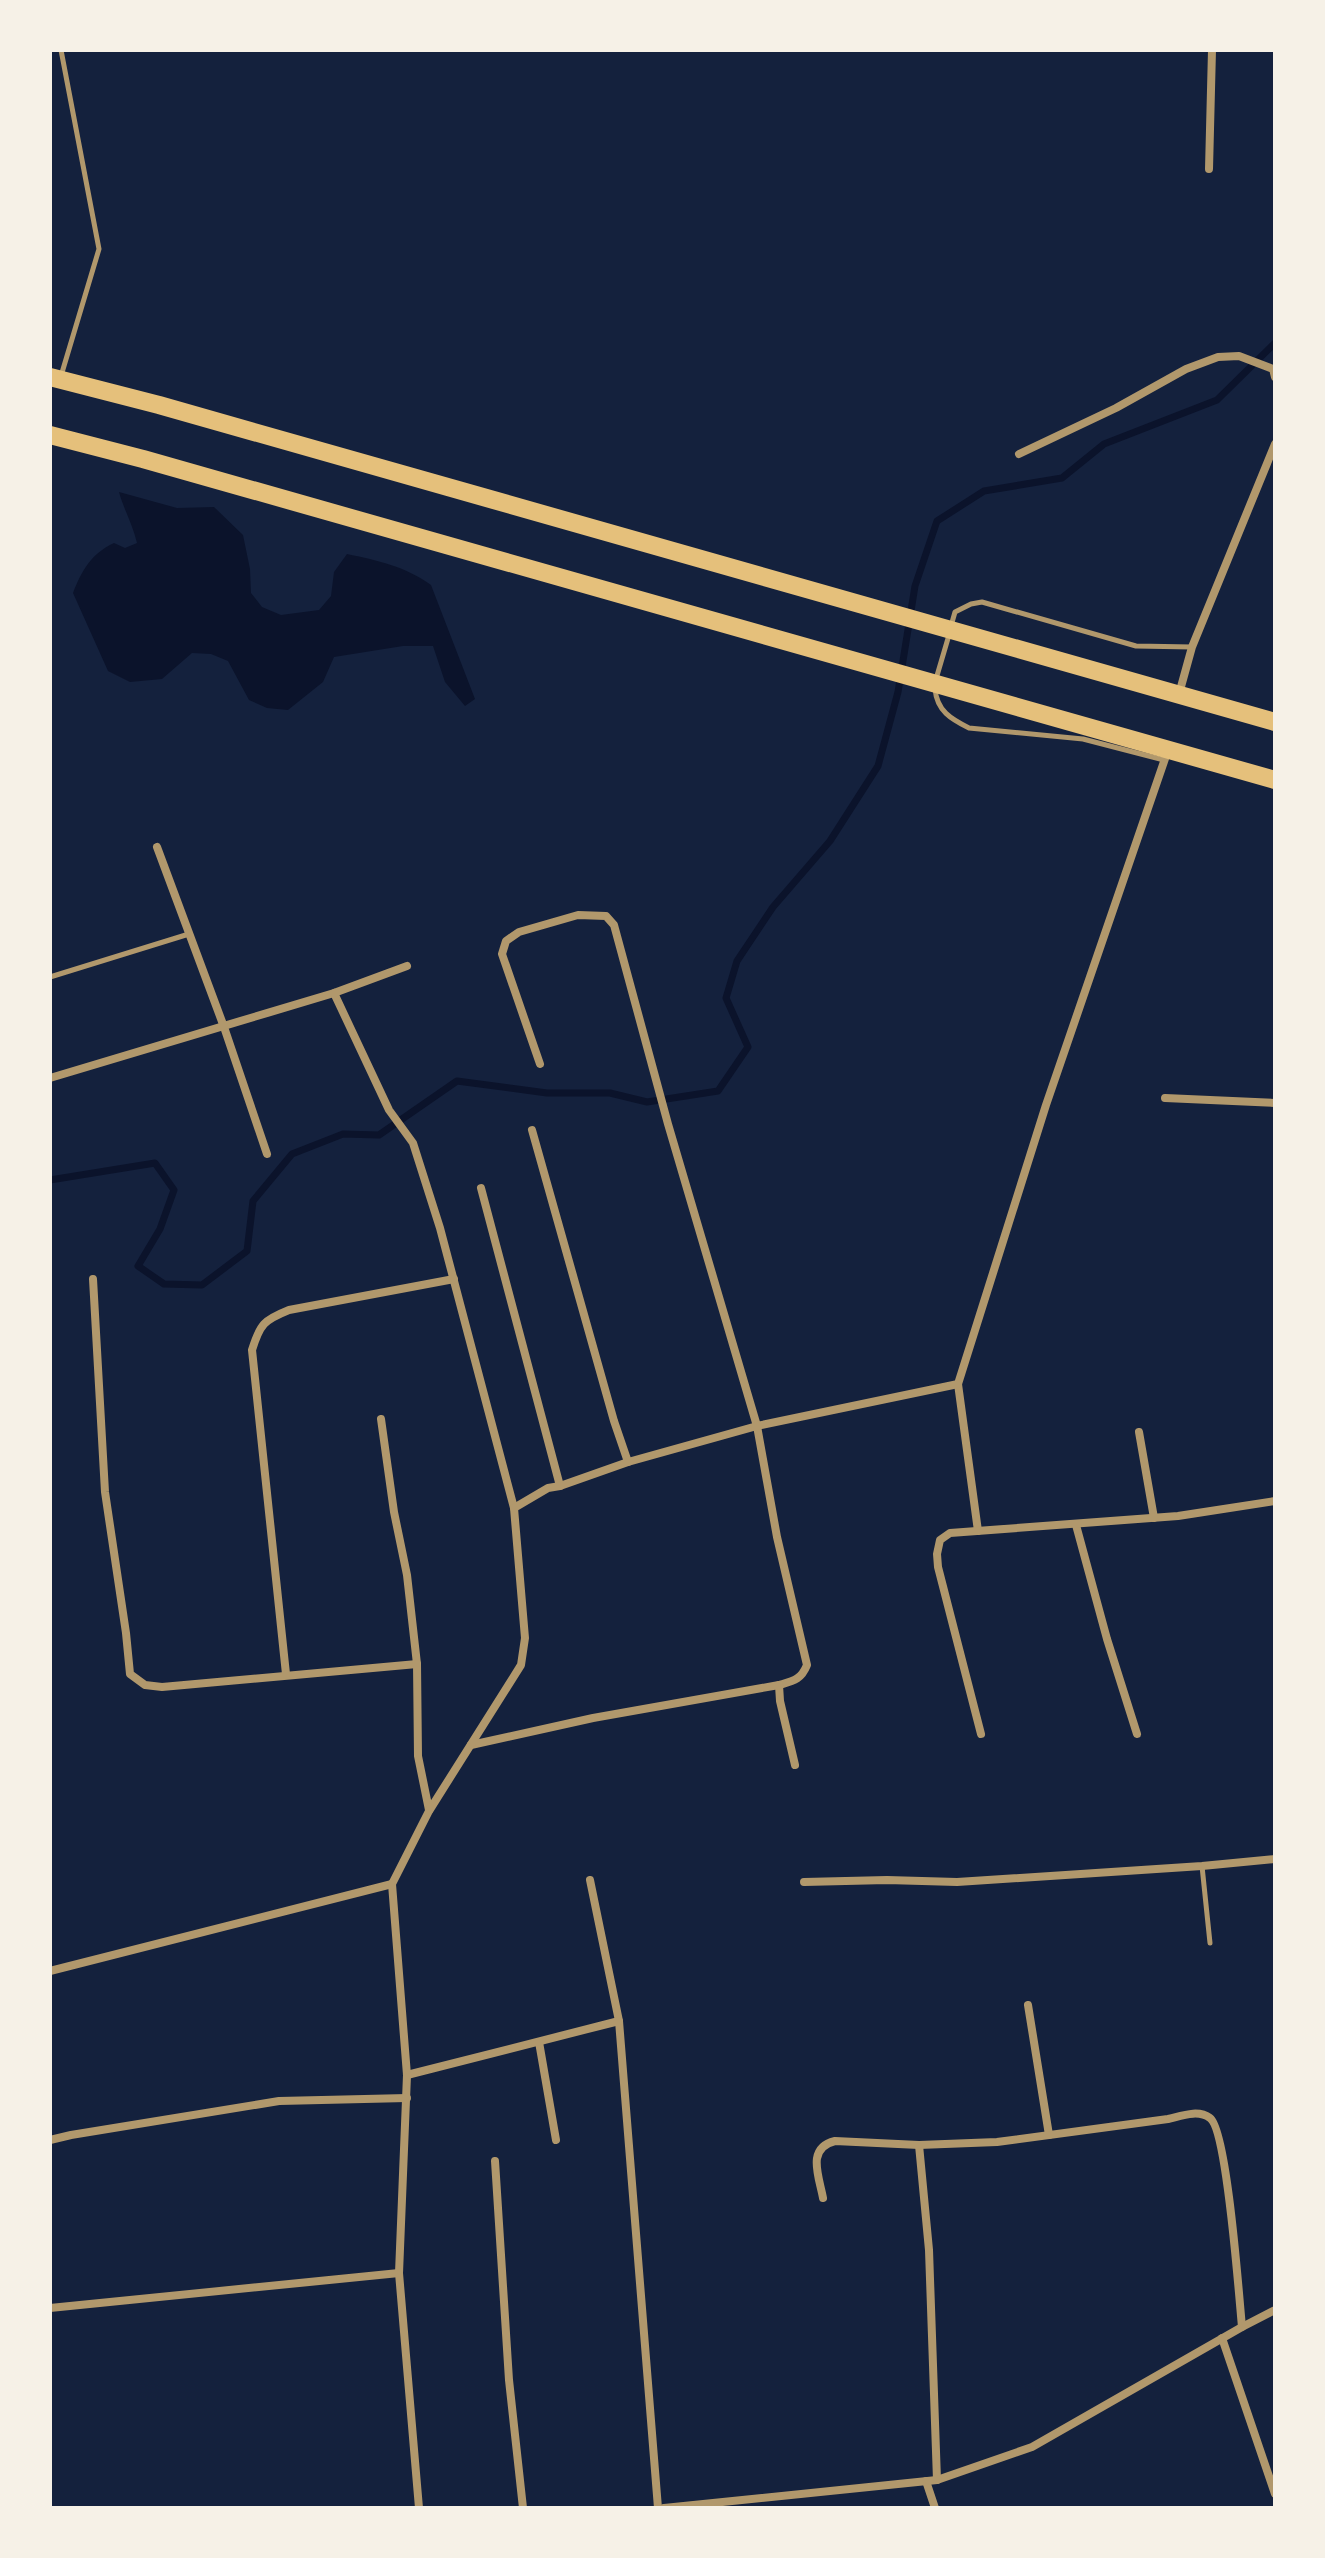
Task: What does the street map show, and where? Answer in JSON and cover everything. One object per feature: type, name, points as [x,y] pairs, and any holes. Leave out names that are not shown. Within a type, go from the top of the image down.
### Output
[{"type":"highway","points":[[55,378],[174,409],[1275,722]]},
{"type":"highway","points":[[50,435],[851,659],[1166,755],[1275,780]]},
{"type":"street","points":[[1209,169],[1212,50]]},
{"type":"street","points":[[1019,454],[1116,408],[1186,369],[1218,357],[1239,356],[1274,373]]},
{"type":"street","points":[[1179,695],[1192,647],[1275,444]]},
{"type":"street","points":[[978,1531],[958,1384],[1046,1105],[1166,755]]},
{"type":"street","points":[[157,847],[267,1154]]},
{"type":"street","points":[[471,1745],[593,1718],[779,1685],[803,1675],[807,1665],[777,1537],[757,1426],[668,1124],[614,925],[606,916],[578,915],[519,932],[506,941],[502,954],[540,1064]]},
{"type":"street","points":[[50,1078],[334,993],[407,966]]},
{"type":"street","points":[[334,993],[389,1110],[413,1143],[440,1228],[514,1508],[525,1638],[521,1665],[429,1811],[392,1884],[407,2075],[399,2273],[419,2508]]},
{"type":"street","points":[[1165,1098],[1275,1103]]},
{"type":"street","points":[[532,1130],[628,1462]]},
{"type":"street","points":[[481,1188],[560,1486]]},
{"type":"street","points":[[93,1279],[105,1492],[130,1674],[145,1685],[162,1687],[417,1664]]},
{"type":"street","points":[[286,1674],[252,1350],[257,1334],[268,1318],[289,1310],[454,1279]]},
{"type":"street","points":[[514,1508],[548,1488],[628,1462],[757,1426],[958,1384]]},
{"type":"street","points":[[381,1419],[394,1512],[407,1575],[417,1664],[418,1756],[429,1811]]},
{"type":"street","points":[[1139,1432],[1154,1518]]},
{"type":"street","points":[[981,1734],[937,1554],[940,1540],[950,1533],[1154,1518],[1275,1501]]},
{"type":"street","points":[[1076,1525],[1137,1734]]},
{"type":"street","points":[[779,1685],[795,1765]]},
{"type":"street","points":[[804,1882],[957,1882],[1275,1859]]},
{"type":"street","points":[[590,1880],[619,2021],[658,2508]]},
{"type":"street","points":[[50,1971],[392,1884]]},
{"type":"street","points":[[1028,2005],[1049,2135]]},
{"type":"street","points":[[407,2075],[619,2021]]},
{"type":"street","points":[[539,2042],[556,2140]]},
{"type":"street","points":[[50,2140],[279,2101],[407,2098]]},
{"type":"street","points":[[823,2198],[816,2161],[818,2150],[826,2143],[848,2141],[919,2145],[997,2142],[1168,2119],[1195,2112],[1209,2117],[1216,2127],[1224,2162],[1242,2327]]},
{"type":"street","points":[[919,2145],[929,2250],[937,2480]]},
{"type":"street","points":[[495,2161],[509,2380],[523,2508]]},
{"type":"street","points":[[50,2308],[399,2273]]},
{"type":"street","points":[[664,2508],[937,2480],[1032,2447],[1275,2310]]},
{"type":"street","points":[[1222,2338],[1275,2494]]},
{"type":"street","points":[[926,2481],[935,2508]]},
{"type":"lane","points":[[55,378],[99,249],[61,50]]},
{"type":"lane","points":[[1166,755],[1083,739],[969,728],[953,720],[938,705],[935,683],[955,612],[982,602],[1136,646],[1192,647]]},
{"type":"lane","points":[[50,977],[189,934]]},
{"type":"lane","points":[[1202,1866],[1210,1943]]},
{"type":"water","points":[[119,492],[177,508],[214,507],[243,535],[251,593],[262,607],[281,615],[319,610],[331,596],[334,572],[347,554],[412,573],[431,585],[475,699],[465,706],[445,682],[433,646],[403,646],[334,657],[323,682],[288,710],[267,708],[249,700],[228,661],[211,654],[192,653],[162,679],[130,682],[108,671],[73,593],[84,570],[99,552],[114,543],[125,548],[137,543]]},
{"type":"waterway","points":[[50,1180],[155,1163],[174,1190],[160,1229],[138,1266],[164,1284],[202,1285],[247,1251],[253,1201],[292,1154],[343,1134],[379,1135],[457,1081],[547,1093],[610,1093],[647,1102],[718,1091],[748,1047],[726,998],[737,961],[773,907],[830,841],[878,766],[898,692],[915,586],[937,521],[984,491],[1062,478],[1104,444],[1217,400],[1275,343]]}]
